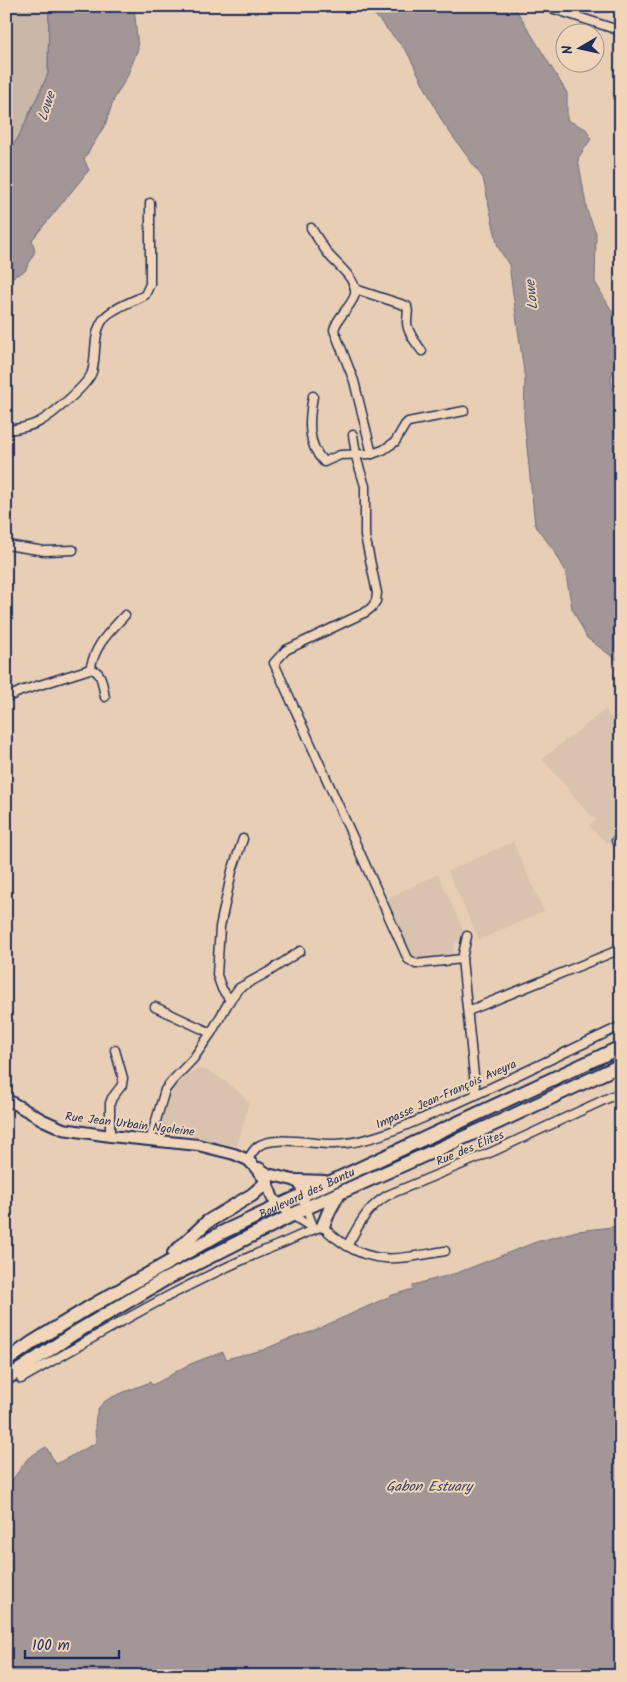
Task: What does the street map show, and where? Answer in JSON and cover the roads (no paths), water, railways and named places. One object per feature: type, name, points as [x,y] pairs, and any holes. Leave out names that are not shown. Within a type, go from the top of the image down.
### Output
[{"type":"highway","name":"Boulevard des Bantu","points":[[6,1361],[33,1342],[162,1264],[221,1232],[621,1047]]},
{"type":"highway","name":"Boulevard des Bantu","points":[[6,1379],[72,1334],[164,1280],[306,1208],[621,1065]]},
{"type":"highway","points":[[297,1181],[330,1182]]},
{"type":"highway","points":[[162,1264],[207,1222],[252,1195],[267,1182]]},
{"type":"highway","points":[[319,1227],[339,1193]]},
{"type":"street","points":[[545,6],[621,31]]},
{"type":"street","points":[[6,430],[25,427],[48,417],[83,385],[92,372],[100,324],[106,316],[145,295],[150,284],[150,203]]},
{"type":"street","points":[[311,228],[328,254],[348,276],[355,289],[354,298],[334,330],[354,381],[372,454]]},
{"type":"street","points":[[355,289],[407,306],[409,314],[407,324],[422,351]]},
{"type":"street","points":[[313,396],[310,415],[312,442],[324,462],[340,455],[372,454],[395,442],[408,422],[464,411]]},
{"type":"street","points":[[353,435],[365,486],[365,536],[376,585],[376,601],[366,612],[286,650],[274,663],[408,959],[416,964],[462,959]]},
{"type":"street","points":[[6,545],[46,551],[74,550]]},
{"type":"street","points":[[90,669],[95,651],[102,640],[125,615]]},
{"type":"street","points":[[6,698],[20,691],[90,669],[96,670],[100,674],[104,697]]},
{"type":"street","points":[[230,1000],[222,989],[217,975],[220,927],[232,870],[243,839]]},
{"type":"street","points":[[467,936],[462,959],[476,1095]]},
{"type":"street","points":[[468,1011],[621,949]]},
{"type":"street","points":[[150,1140],[165,1090],[187,1067],[212,1034],[230,1000],[239,988],[270,971],[300,951]]},
{"type":"street","points":[[155,1006],[212,1034]]},
{"type":"street","name":"Impasse Jean-François Aveyra","points":[[251,1163],[258,1146],[267,1143],[277,1141],[347,1144],[374,1137],[476,1095],[621,1026]]},
{"type":"street","points":[[110,1136],[110,1103],[122,1085],[123,1078],[115,1050]]},
{"type":"street","name":"Rue des Élites","points":[[347,1246],[369,1210],[375,1203],[388,1195],[494,1151],[621,1092]]},
{"type":"street","name":"Rue Jean Urbain Ngoleine","points":[[6,1100],[53,1126],[63,1129],[211,1148],[234,1154],[268,1174],[297,1181]]},
{"type":"street","points":[[251,1163],[267,1182],[270,1194],[279,1205],[292,1215],[319,1227],[359,1253],[384,1259],[445,1251]]},
{"type":"street","points":[[297,1181],[301,1186],[306,1208],[319,1227]]},
{"type":"street","points":[[21,1380],[171,1294],[242,1259],[304,1235],[319,1227]]},
{"type":"water","name":"Lowe","points":[[49,6],[134,6],[138,49],[127,77],[114,99],[105,125],[84,159],[89,170],[32,240],[35,251],[25,271],[6,280],[6,156],[18,138],[48,74]]},
{"type":"water","name":"Lowe","points":[[367,6],[514,6],[567,93],[567,120],[586,129],[591,139],[578,158],[587,211],[596,233],[595,282],[613,313],[618,348],[611,379],[621,470],[621,663],[587,638],[572,608],[565,570],[555,552],[535,525],[524,418],[525,379],[509,265],[498,247],[483,178],[443,123],[407,52]]},
{"type":"water","name":"Gabon Estuary","points":[[621,1226],[621,1676],[6,1676],[6,1492],[28,1458],[46,1447],[56,1464],[96,1443],[96,1417],[102,1404],[117,1395],[150,1382],[152,1385],[163,1380],[185,1366],[223,1352],[226,1359],[263,1350],[311,1332],[393,1295],[413,1289],[413,1285],[457,1273],[536,1242],[577,1231]]}]
